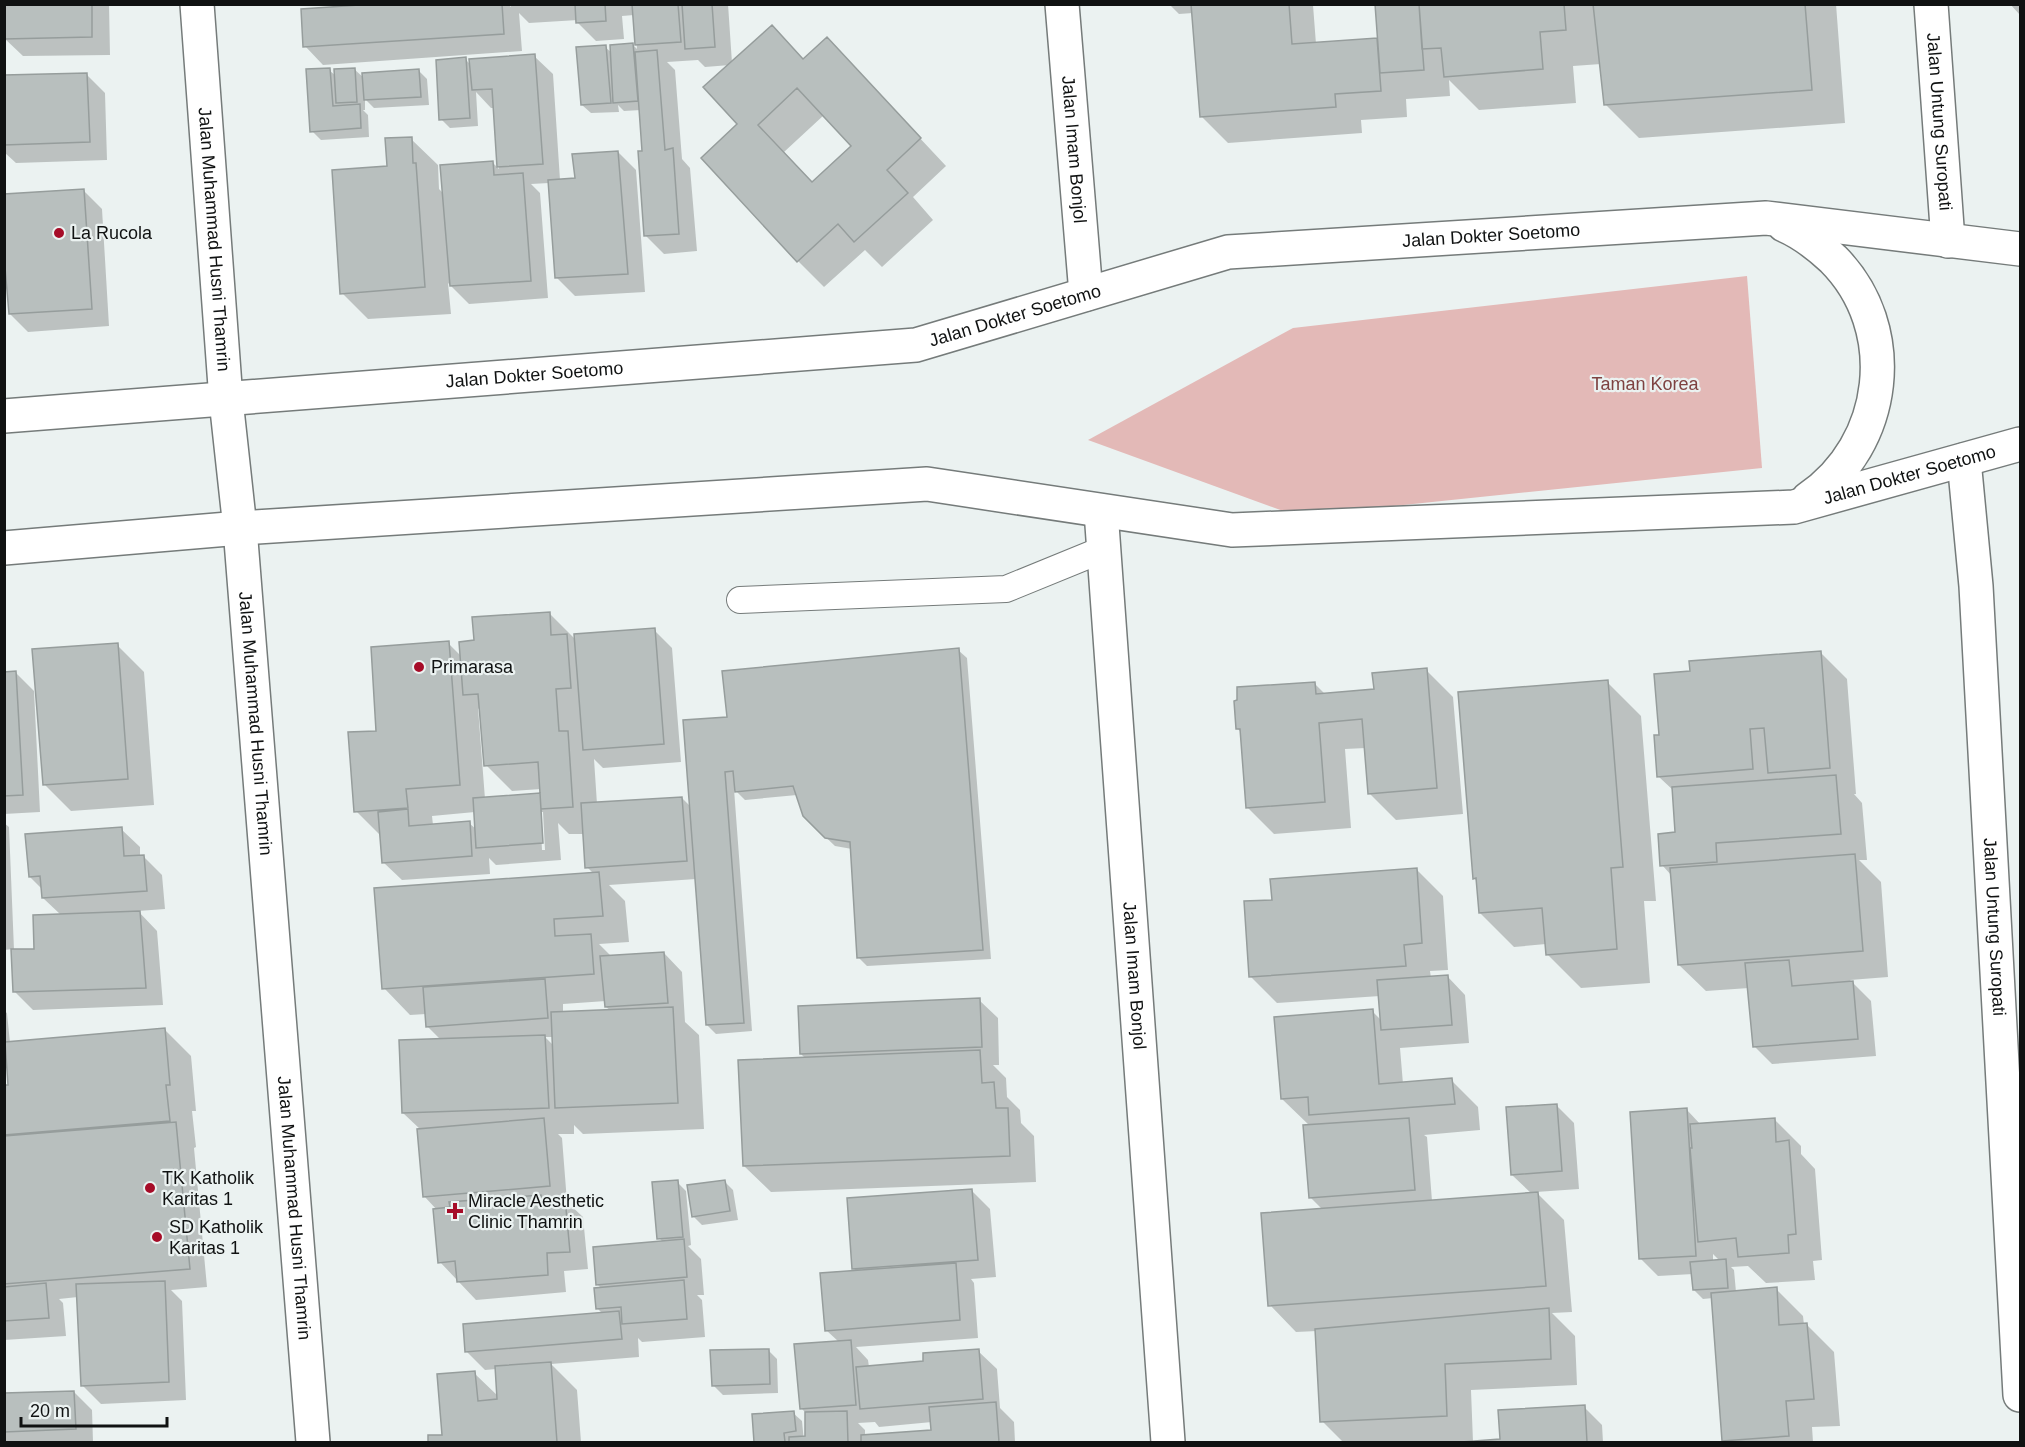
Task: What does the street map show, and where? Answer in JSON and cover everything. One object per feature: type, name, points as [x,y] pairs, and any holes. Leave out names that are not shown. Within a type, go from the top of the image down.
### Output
[{"type":"main road","name":"Jalan Muhammad Husni Thamrin","points":[[197,4],[226,400],[240,528],[313,1443]]},
{"type":"main road","name":"Jalan Imam Bonjol","points":[[1062,4],[1086,294]]},
{"type":"main road","name":"Jalan Untung Suropati","points":[[1931,4],[1948,241]]},
{"type":"main road","name":"Jalan Dokter Soetomo","points":[[4,416],[916,345],[1227,252],[1766,218],[2020,249]]},
{"type":"main road","points":[[1766,218],[1794,229],[1820,247],[1842,269],[1860,294],[1871,323],[1877,354],[1877,384],[1871,415],[1859,443],[1842,469],[1820,490],[1794,507]]},
{"type":"main road","name":"Jalan Dokter Soetomo","points":[[4,548],[240,528],[927,484],[1232,530],[1794,507],[2020,444]]},
{"type":"main road","name":"Jalan Untung Suropati","points":[[1964,460],[1976,586],[2020,1395]]},
{"type":"main road","name":"Jalan Imam Bonjol","points":[[1101,511],[1168,1443]]},
{"type":"lane","points":[[740,600],[1006,589],[1104,549]]},
{"type":"green space","name":"Taman Korea","points":[[1747,276],[1762,468],[1297,516],[1088,440],[1293,328]]},
{"type":"building","points":[[4,4],[92,4],[92,37],[4,39]]},
{"type":"building","points":[[374,4],[502,4],[504,34],[303,47],[301,9]]},
{"type":"building","points":[[575,4],[605,4],[606,21],[576,23]]},
{"type":"building","points":[[632,4],[678,4],[681,42],[635,45]]},
{"type":"building","points":[[682,4],[712,4],[715,47],[685,49]]},
{"type":"building","points":[[1191,4],[1289,4],[1292,44],[1377,38],[1381,91],[1335,94],[1336,107],[1200,117]]},
{"type":"building","points":[[1375,4],[1419,4],[1424,70],[1380,73]]},
{"type":"building","points":[[1419,4],[1564,4],[1566,30],[1540,32],[1543,69],[1444,77],[1441,48],[1422,49]]},
{"type":"building","points":[[1593,4],[1805,4],[1812,90],[1604,105]]},
{"type":"building","points":[[772,25],[803,59],[827,37],[921,138],[887,170],[908,193],[854,242],[838,224],[797,262],[701,158],[737,124],[703,87]],"holes":[[[797,88],[851,146],[812,182],[758,125]]]},
{"type":"building","points":[[633,43],[638,101],[613,103],[610,45]]},
{"type":"building","points":[[606,45],[611,103],[581,105],[576,47]]},
{"type":"building","points":[[657,50],[665,150],[673,148],[679,234],[644,236],[638,151],[642,151],[635,52]]},
{"type":"building","points":[[535,54],[543,164],[497,167],[492,89],[472,90],[469,59]]},
{"type":"building","points":[[466,57],[470,118],[439,120],[436,60]]},
{"type":"building","points":[[330,68],[333,106],[360,104],[361,128],[310,132],[306,69]]},
{"type":"building","points":[[355,68],[357,102],[336,103],[334,69]]},
{"type":"building","points":[[419,69],[421,97],[364,100],[362,73]]},
{"type":"building","points":[[87,73],[90,142],[4,145],[4,75]]},
{"type":"building","points":[[412,137],[425,287],[340,294],[332,170],[387,166],[385,138]]},
{"type":"building","points":[[618,151],[628,274],[555,278],[548,180],[575,178],[572,154]]},
{"type":"building","points":[[493,161],[494,175],[523,173],[531,281],[450,286],[440,165]]},
{"type":"building","points":[[84,189],[92,309],[9,314],[4,256],[4,194]]},
{"type":"building","points":[[550,612],[551,635],[567,634],[571,688],[556,689],[559,731],[568,731],[573,807],[541,809],[538,762],[484,766],[478,694],[463,695],[459,642],[474,640],[472,617]]},
{"type":"building","points":[[655,628],[664,744],[583,750],[574,634]]},
{"type":"building","points":[[449,641],[460,785],[406,789],[408,808],[354,812],[348,732],[376,731],[371,647]]},
{"type":"building","points":[[118,643],[128,779],[43,785],[32,649]]},
{"type":"building","points":[[959,648],[983,950],[857,958],[850,842],[825,838],[803,816],[793,786],[735,792],[733,771],[725,772],[744,1023],[706,1025],[683,720],[727,717],[722,671]]},
{"type":"building","points":[[1821,651],[1830,768],[1768,773],[1764,728],[1750,729],[1753,769],[1657,777],[1654,735],[1659,735],[1654,674],[1690,671],[1689,661]]},
{"type":"building","points":[[1427,668],[1437,788],[1368,794],[1362,719],[1319,723],[1325,802],[1246,808],[1240,729],[1236,729],[1234,701],[1237,700],[1237,687],[1315,682],[1316,694],[1374,689],[1372,673]]},
{"type":"building","points":[[16,671],[23,795],[4,796],[4,672]]},
{"type":"building","points":[[1608,680],[1623,867],[1611,868],[1617,949],[1546,955],[1542,908],[1479,913],[1476,878],[1473,879],[1458,692]]},
{"type":"building","points":[[1836,775],[1841,834],[1716,843],[1717,862],[1660,866],[1658,834],[1675,832],[1672,787]]},
{"type":"building","points":[[540,793],[543,843],[476,848],[473,798]]},
{"type":"building","points":[[682,797],[687,861],[585,868],[581,803]]},
{"type":"building","points":[[408,809],[409,826],[470,821],[472,856],[382,863],[378,812]]},
{"type":"building","points":[[122,827],[124,856],[144,855],[147,891],[42,898],[40,876],[29,877],[25,834]]},
{"type":"building","points":[[1855,854],[1863,951],[1678,965],[1670,868]]},
{"type":"building","points":[[1417,868],[1422,943],[1404,945],[1406,966],[1249,977],[1244,901],[1272,900],[1270,879]]},
{"type":"building","points":[[599,872],[603,916],[554,919],[555,936],[591,934],[594,974],[382,989],[374,888]]},
{"type":"building","points":[[140,911],[146,988],[13,992],[11,949],[34,949],[33,915]]},
{"type":"building","points":[[664,952],[668,1003],[605,1007],[600,956]]},
{"type":"building","points":[[1789,960],[1792,986],[1853,981],[1858,1039],[1753,1047],[1745,963]]},
{"type":"building","points":[[1448,975],[1452,1025],[1381,1030],[1377,980]]},
{"type":"building","points":[[545,979],[548,1018],[426,1027],[423,987]]},
{"type":"building","points":[[980,998],[982,1047],[800,1054],[798,1006]]},
{"type":"building","points":[[673,1007],[678,1103],[555,1108],[551,1012]]},
{"type":"building","points":[[1373,1009],[1379,1084],[1452,1078],[1455,1104],[1309,1115],[1308,1097],[1281,1099],[1274,1017]]},
{"type":"building","points":[[165,1028],[170,1085],[166,1085],[170,1121],[4,1135],[4,1085],[8,1085],[5,1042]]},
{"type":"building","points":[[545,1035],[549,1108],[402,1113],[399,1040]]},
{"type":"building","points":[[980,1050],[982,1083],[994,1082],[996,1108],[1008,1108],[1010,1156],[743,1166],[738,1060]]},
{"type":"building","points":[[1557,1104],[1562,1171],[1511,1175],[1506,1107]]},
{"type":"building","points":[[1687,1108],[1696,1256],[1639,1259],[1630,1112]]},
{"type":"building","points":[[544,1118],[550,1186],[423,1197],[417,1129]]},
{"type":"building","points":[[1409,1118],[1415,1190],[1309,1198],[1303,1125]]},
{"type":"building","points":[[1775,1118],[1776,1142],[1789,1140],[1796,1234],[1788,1235],[1789,1253],[1738,1257],[1736,1238],[1698,1242],[1690,1124]]},
{"type":"building","points":[[176,1122],[190,1269],[4,1284],[4,1136]]},
{"type":"building","points":[[678,1180],[683,1237],[657,1239],[652,1182]]},
{"type":"building","points":[[725,1180],[730,1211],[692,1217],[687,1185]]},
{"type":"building","points":[[972,1189],[978,1260],[852,1269],[847,1198]]},
{"type":"building","points":[[1538,1192],[1546,1286],[1268,1306],[1261,1213]]},
{"type":"building","points":[[541,1195],[542,1199],[565,1198],[570,1252],[547,1253],[548,1275],[457,1282],[455,1261],[438,1263],[433,1209],[450,1207],[449,1202]]},
{"type":"building","points":[[684,1239],[687,1277],[596,1285],[593,1247]]},
{"type":"building","points":[[1726,1259],[1728,1288],[1693,1290],[1690,1262]]},
{"type":"building","points":[[956,1263],[960,1320],[825,1331],[820,1273]]},
{"type":"building","points":[[684,1280],[687,1319],[622,1324],[621,1307],[596,1309],[594,1288]]},
{"type":"building","points":[[165,1281],[169,1382],[81,1386],[76,1284]]},
{"type":"building","points":[[46,1283],[49,1318],[4,1321],[4,1287]]},
{"type":"building","points":[[1777,1287],[1779,1325],[1807,1323],[1814,1399],[1786,1401],[1789,1436],[1722,1441],[1711,1293]]},
{"type":"building","points":[[1549,1308],[1551,1359],[1445,1364],[1447,1416],[1320,1422],[1315,1329]]},
{"type":"building","points":[[619,1311],[622,1339],[465,1352],[463,1324]]},
{"type":"building","points":[[851,1340],[856,1405],[800,1409],[794,1344]]},
{"type":"building","points":[[769,1349],[770,1384],[712,1386],[710,1350]]},
{"type":"building","points":[[979,1349],[983,1399],[860,1409],[856,1367],[923,1361],[923,1353]]},
{"type":"building","points":[[551,1362],[557,1442],[428,1442],[428,1435],[442,1435],[437,1374],[475,1371],[478,1401],[497,1399],[495,1366]]},
{"type":"building","points":[[74,1391],[76,1429],[4,1432],[4,1393]]},
{"type":"building","points":[[996,1402],[999,1442],[861,1442],[861,1435],[931,1430],[929,1407]]},
{"type":"building","points":[[1585,1405],[1587,1442],[1461,1442],[1500,1439],[1498,1410]]},
{"type":"building","points":[[794,1411],[796,1431],[784,1433],[785,1442],[754,1442],[752,1414]]},
{"type":"building","points":[[847,1411],[848,1442],[789,1442],[789,1437],[805,1436],[805,1412]]},
{"type":"place","name":"La Rucola","points":[[59,233]]},
{"type":"place","name":"Primarasa","points":[[419,667]]},
{"type":"place","name":"TK Katholik Karitas 1","points":[[150,1188]]},
{"type":"place","name":"Miracle Aesthetic Clinic Thamrin","points":[[455,1211]]},
{"type":"place","name":"SD Katholik Karitas 1","points":[[157,1237]]}]
